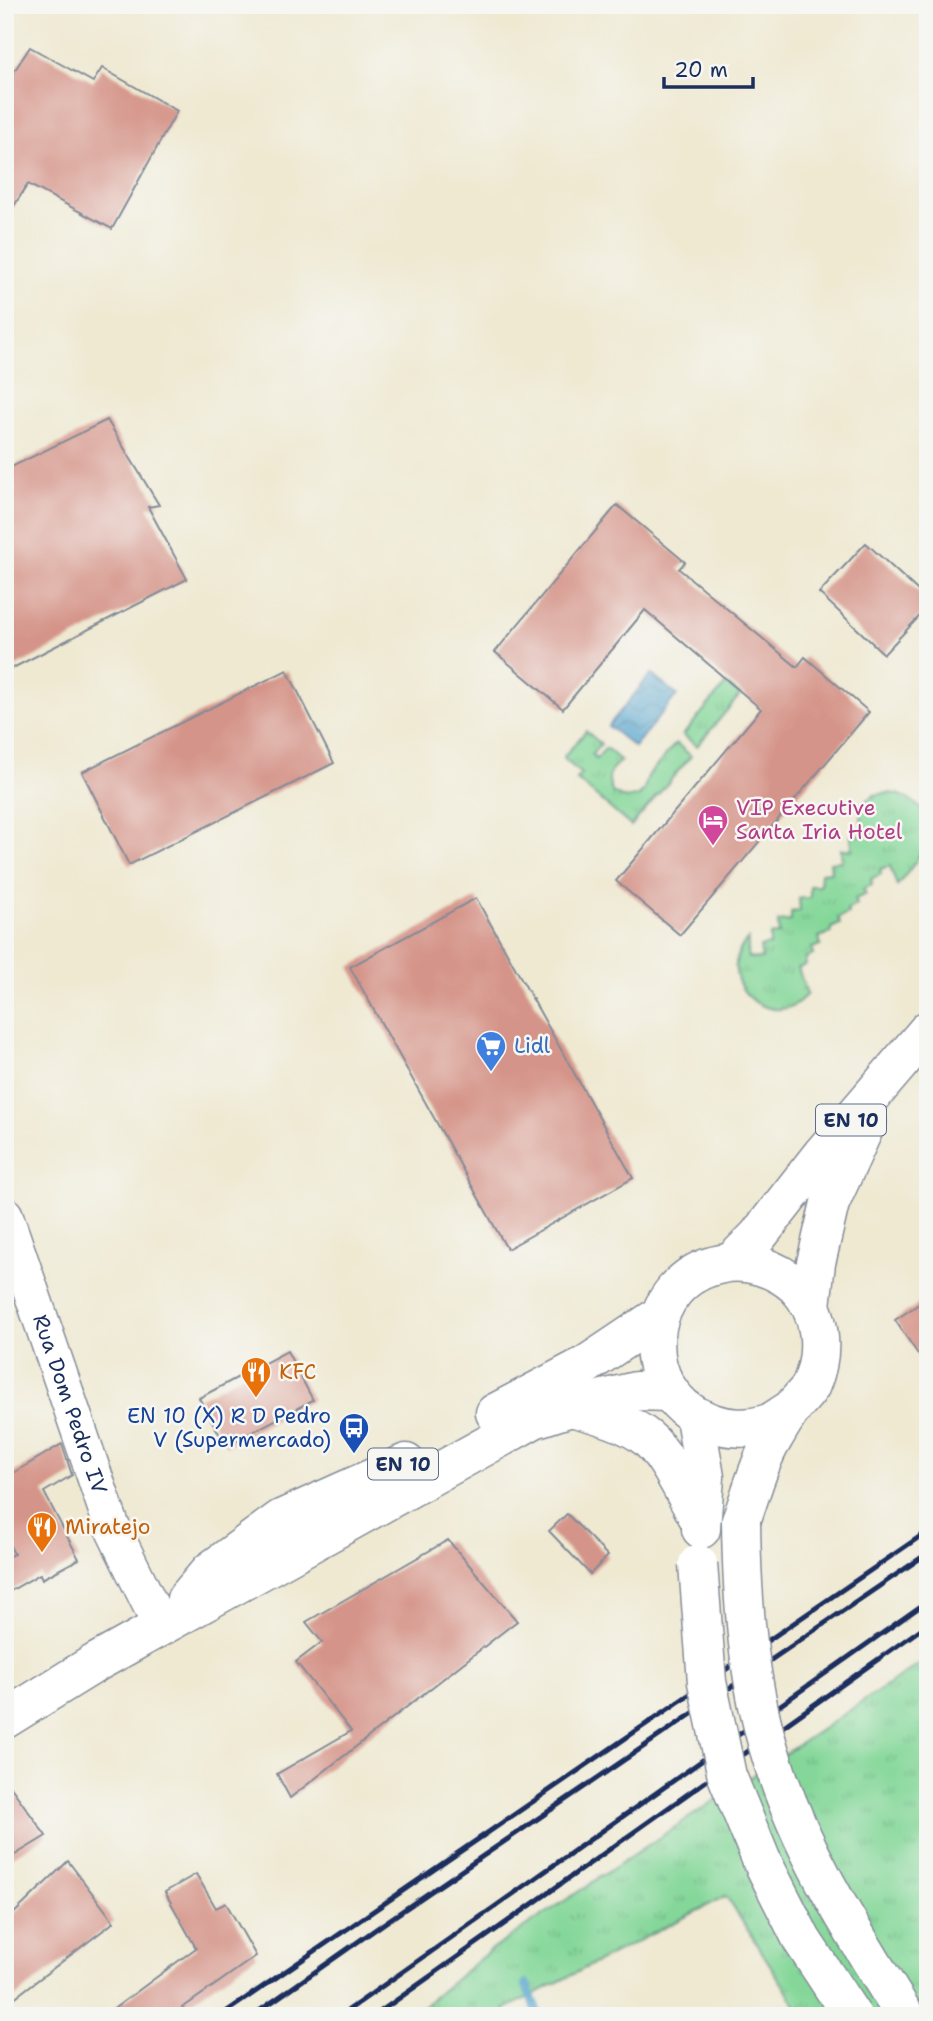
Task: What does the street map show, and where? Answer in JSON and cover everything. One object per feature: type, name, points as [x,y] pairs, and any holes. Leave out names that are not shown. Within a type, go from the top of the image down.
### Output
[{"type":"main road","name":"EN 10","points":[[732,1262],[758,1236],[823,1153],[928,1030]]},
{"type":"main road","name":"EN 10","points":[[811,1306],[816,1264],[830,1203],[857,1141],[894,1070]]},
{"type":"main road","points":[[852,2016],[802,1940],[761,1859],[727,1776],[706,1682],[698,1564],[705,1476],[682,1404],[657,1369],[654,1342],[659,1317],[672,1293],[684,1281],[706,1268],[732,1262],[755,1264],[778,1272],[796,1287],[811,1306],[820,1333],[819,1361],[810,1387],[792,1409],[768,1448],[741,1521],[742,1589],[751,1670],[773,1762],[803,1838],[843,1917],[905,2016]]},
{"type":"main road","name":"EN 10","points":[[161,1627],[210,1571],[281,1519],[362,1485],[425,1453],[586,1365],[659,1317]]},
{"type":"main road","name":"EN 10","points":[[5,1718],[97,1662],[534,1419],[636,1391],[682,1404]]},
{"type":"main road","points":[[682,1404],[719,1426],[744,1428],[770,1422],[792,1409]]},
{"type":"main road","points":[[571,1407],[609,1417],[648,1438],[669,1465],[701,1522]]},
{"type":"street","name":"Rua Dom Pedro IV","points":[[5,1215],[112,1527],[161,1627]]},
{"type":"green space","points":[[726,684],[740,695],[697,746],[683,735]]},
{"type":"green space","points":[[586,731],[601,744],[592,754],[596,759],[606,748],[621,761],[611,771],[609,783],[613,793],[626,799],[639,796],[648,776],[676,743],[691,756],[631,826],[576,779],[581,774],[563,758]]},
{"type":"green space","points":[[888,793],[910,800],[926,815],[927,836],[915,862],[897,886],[890,866],[880,869],[881,874],[871,879],[872,885],[863,889],[866,894],[855,899],[857,904],[847,910],[848,914],[838,918],[840,924],[831,928],[831,933],[819,937],[821,945],[812,948],[813,955],[805,959],[806,965],[798,968],[807,994],[794,1005],[781,1009],[768,1008],[755,1002],[745,993],[738,981],[736,967],[739,953],[748,939],[748,958],[762,959],[760,947],[770,945],[770,935],[779,934],[778,922],[791,921],[791,912],[800,911],[799,898],[810,898],[810,886],[820,886],[821,873],[831,872],[830,862],[842,861],[841,849],[852,849],[851,836],[863,835],[860,805],[874,795]]},
{"type":"green space","points":[[928,1658],[928,2016],[803,2016],[726,1896],[505,2009],[508,2016],[411,2016],[488,1952]]},
{"type":"water","points":[[651,674],[677,695],[634,747],[608,726]]},
{"type":"building","points":[[30,47],[93,82],[102,68],[177,111],[112,229],[28,184],[5,220],[5,85]]},
{"type":"building","points":[[107,420],[159,505],[148,507],[187,579],[5,672],[5,470]]},
{"type":"building","points":[[617,505],[685,562],[679,569],[797,667],[805,657],[869,712],[680,935],[616,881],[761,709],[645,610],[563,709],[495,652]]},
{"type":"building","points":[[866,543],[928,600],[928,607],[884,654],[819,593]]},
{"type":"building","points":[[287,670],[334,763],[129,865],[82,772]]},
{"type":"building","name":"Lidl","points":[[476,898],[633,1178],[507,1249],[350,967]]},
{"type":"building","points":[[928,1298],[928,1369],[895,1320]]},
{"type":"building","name":"KFC","points":[[287,1351],[313,1400],[226,1446],[199,1398]]},
{"type":"building","points":[[62,1444],[72,1475],[44,1492],[79,1559],[42,1579],[40,1574],[5,1594],[5,1558],[14,1554],[5,1536],[5,1478]]},
{"type":"building","points":[[567,1514],[608,1556],[590,1574],[549,1531]]},
{"type":"building","points":[[448,1540],[517,1621],[290,1798],[277,1774],[351,1731],[296,1662],[322,1642],[306,1622]]},
{"type":"building","points":[[5,1779],[46,1836],[5,1861]]},
{"type":"building","points":[[68,1861],[114,1922],[5,2005],[5,1922]]},
{"type":"building","points":[[196,1874],[216,1908],[226,1903],[256,1956],[171,2016],[104,2016],[196,1948],[165,1892]]},
{"type":"waterway","points":[[526,1984],[539,2016]]},
{"type":"railway","points":[[220,2016],[928,1531]]},
{"type":"railway","points":[[252,2016],[928,1553]]},
{"type":"railway","points":[[340,2016],[928,1601]]},
{"type":"railway","points":[[374,2016],[928,1624]]},
{"type":"place","name":"VIP Executive Santa Iria Hotel","points":[[713,847]]},
{"type":"place","name":"Lidl","points":[[491,1073]]},
{"type":"place","name":"KFC","points":[[256,1399]]},
{"type":"place","name":"EN 10 (X) R D Pedro V (Supermercado)","points":[[354,1455]]},
{"type":"place","name":"Miratejo","points":[[42,1554]]}]
